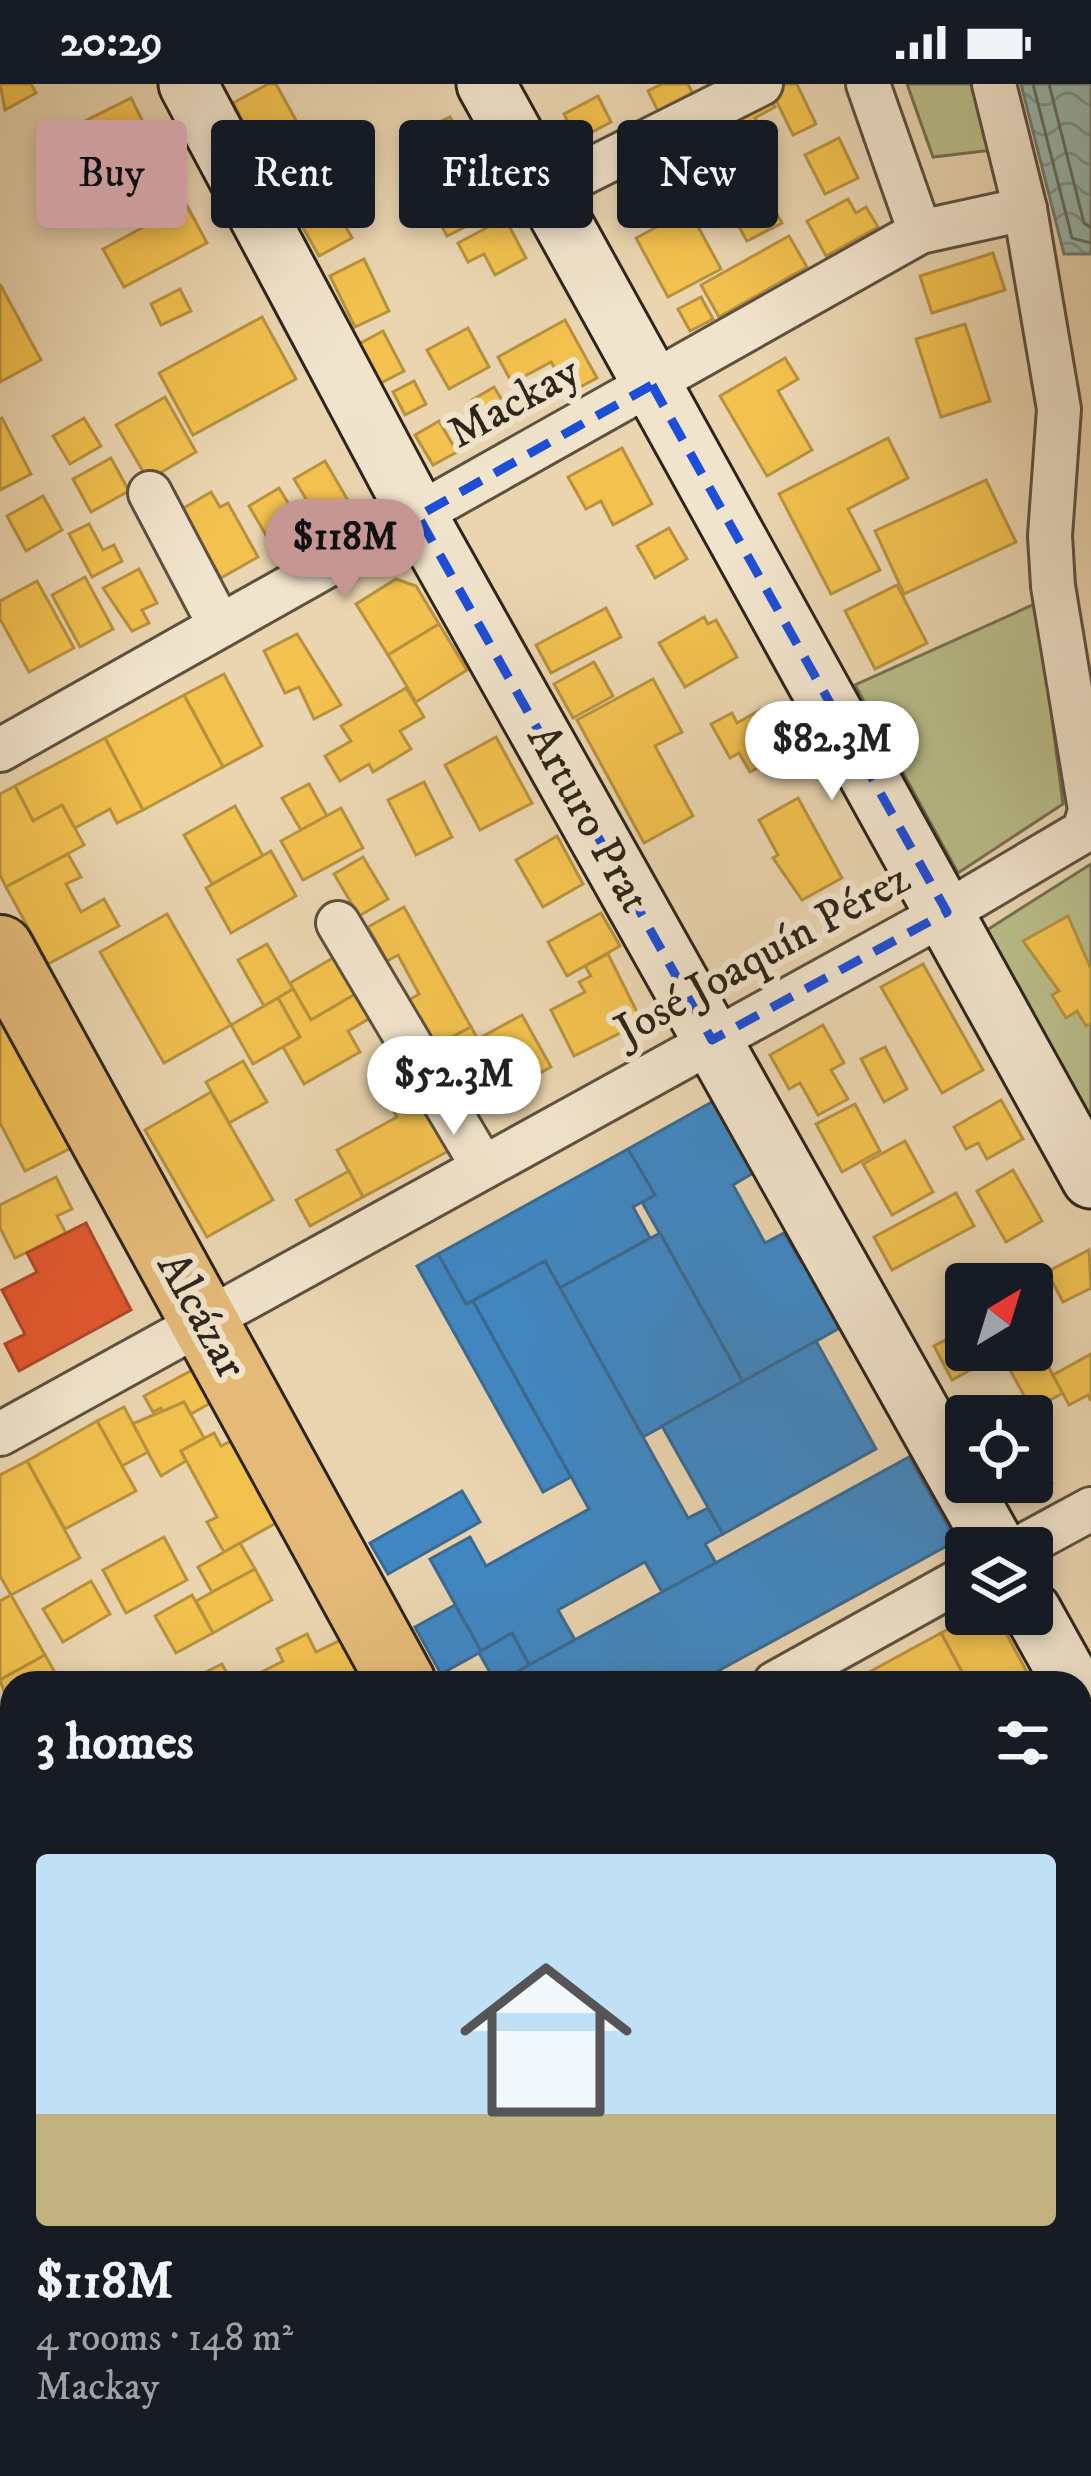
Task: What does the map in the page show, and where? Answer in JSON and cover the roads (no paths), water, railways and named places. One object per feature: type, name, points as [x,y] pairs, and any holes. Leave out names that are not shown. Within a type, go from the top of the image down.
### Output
[{"type":"main road","name":"Arturo Prat","points":[[188,84],[418,516],[985,1527]]},
{"type":"main road","points":[[486,84],[506,120]]},
{"type":"main road","points":[[565,228],[1091,1179]]},
{"type":"main road","name":"Alcázar","points":[[0,949],[395,1671]]},
{"type":"main road","points":[[1045,1635],[1065,1671]]},
{"type":"street","points":[[593,164],[709,96],[761,84]]},
{"type":"street","points":[[868,84],[920,232]]},
{"type":"street","name":"José Joaquín Pérez","points":[[0,1434],[947,912],[1078,836],[1089,824],[1053,586],[1050,536],[1059,410],[1025,209],[994,84]]},
{"type":"street","name":"Mackay","points":[[0,750],[920,232],[1025,209]]},
{"type":"street","points":[[150,494],[220,626]]},
{"type":"street","points":[[338,923],[483,1167]]},
{"type":"street","points":[[1053,1530],[1091,1509]]},
{"type":"street","points":[[797,1671],[945,1589]]},
{"type":"water","points":[[1021,84],[1091,84],[1091,254],[1064,254]]}]
